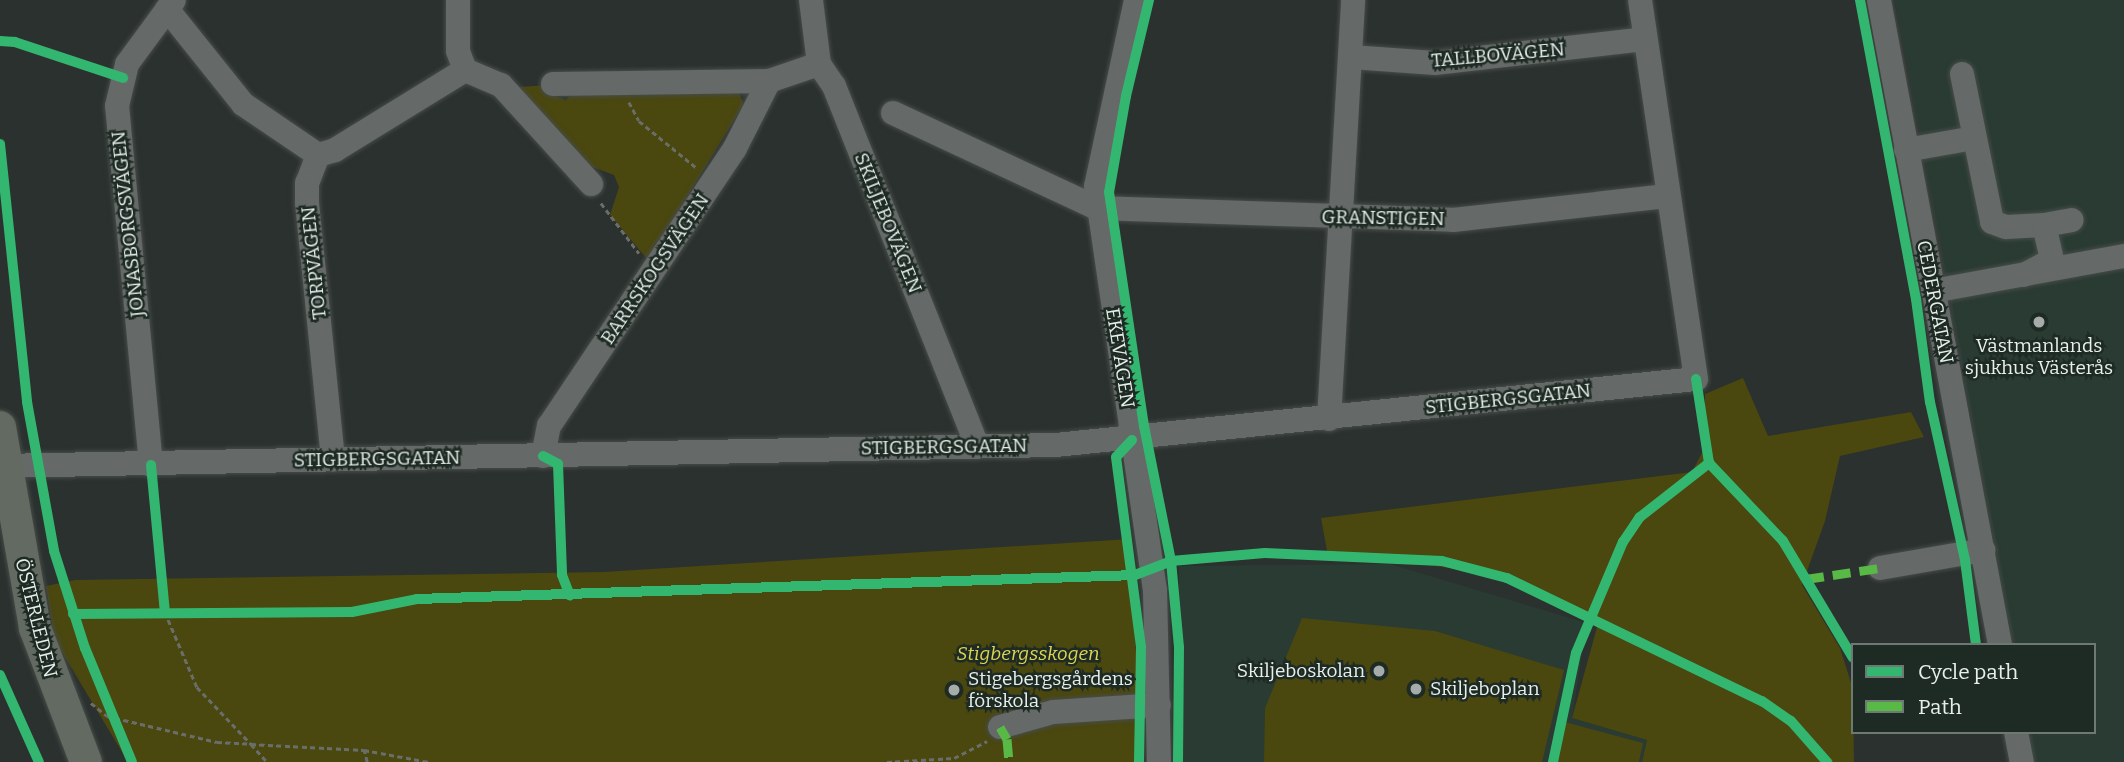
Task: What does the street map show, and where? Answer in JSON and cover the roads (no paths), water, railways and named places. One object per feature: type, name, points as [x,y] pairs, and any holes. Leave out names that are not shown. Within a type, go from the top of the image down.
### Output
[{"type":"main road","name":"ÖSTERLEDEN","points":[[0,427],[2,466],[35,628],[86,762]]},
{"type":"street","points":[[458,0],[458,51],[465,70],[501,85],[592,184]]},
{"type":"street","name":"SKILJEBOVÄGEN","points":[[811,0],[819,64],[834,86],[977,445]]},
{"type":"street","name":"EKEVÄGEN","points":[[1136,0],[1096,186],[1097,208],[1155,590],[1159,762]]},
{"type":"street","points":[[1329,419],[1353,0]]},
{"type":"street","points":[[1640,0],[1667,196]]},
{"type":"street","name":"CEDERGATAN","points":[[1880,0],[2000,643]]},
{"type":"street","points":[[170,5],[243,104],[318,155],[335,150],[465,70]]},
{"type":"street","name":"JONASBORGSVÄGEN","points":[[151,465],[117,106],[127,64],[170,5]]},
{"type":"street","name":"TALLBOVÄGEN","points":[[1351,57],[1435,63],[1645,39]]},
{"type":"street","points":[[553,84],[769,82],[819,64]]},
{"type":"street","points":[[1962,74],[1992,222],[2006,227],[2072,220]]},
{"type":"street","name":"BARRSKOGSVÄGEN","points":[[543,456],[550,426],[714,181],[769,82]]},
{"type":"street","points":[[893,113],[1097,208]]},
{"type":"street","points":[[1906,150],[1974,138]]},
{"type":"street","name":"TORPVÄGEN","points":[[318,155],[307,183],[307,203],[333,460]]},
{"type":"street","name":"GRANSTIGEN","points":[[1097,208],[1452,220],[1667,196]]},
{"type":"street","name":"STIGBERGSGATAN","points":[[2,466],[543,456],[1132,440],[1696,379],[1667,196]]},
{"type":"street","points":[[2024,275],[2052,260],[2044,225]]},
{"type":"street","points":[[1933,291],[2124,256]]},
{"type":"street","points":[[1880,568],[1983,550]]},
{"type":"street","points":[[1000,727],[1053,712],[1159,705]]},
{"type":"street","points":[[2017,734],[2022,762]]},
{"type":"place","name":"Västmanlands sjukhus Västerås","points":[[2039,322]]},
{"type":"place","name":"Skiljeboskolan","points":[[1379,671]]},
{"type":"place","name":"Skiljeboplan","points":[[1416,689]]},
{"type":"place","name":"Stigebergsgårdens förskola","points":[[954,690]]},
{"type":"park label","name":"Stigbergsskogen","points":[[1028,654]]}]
